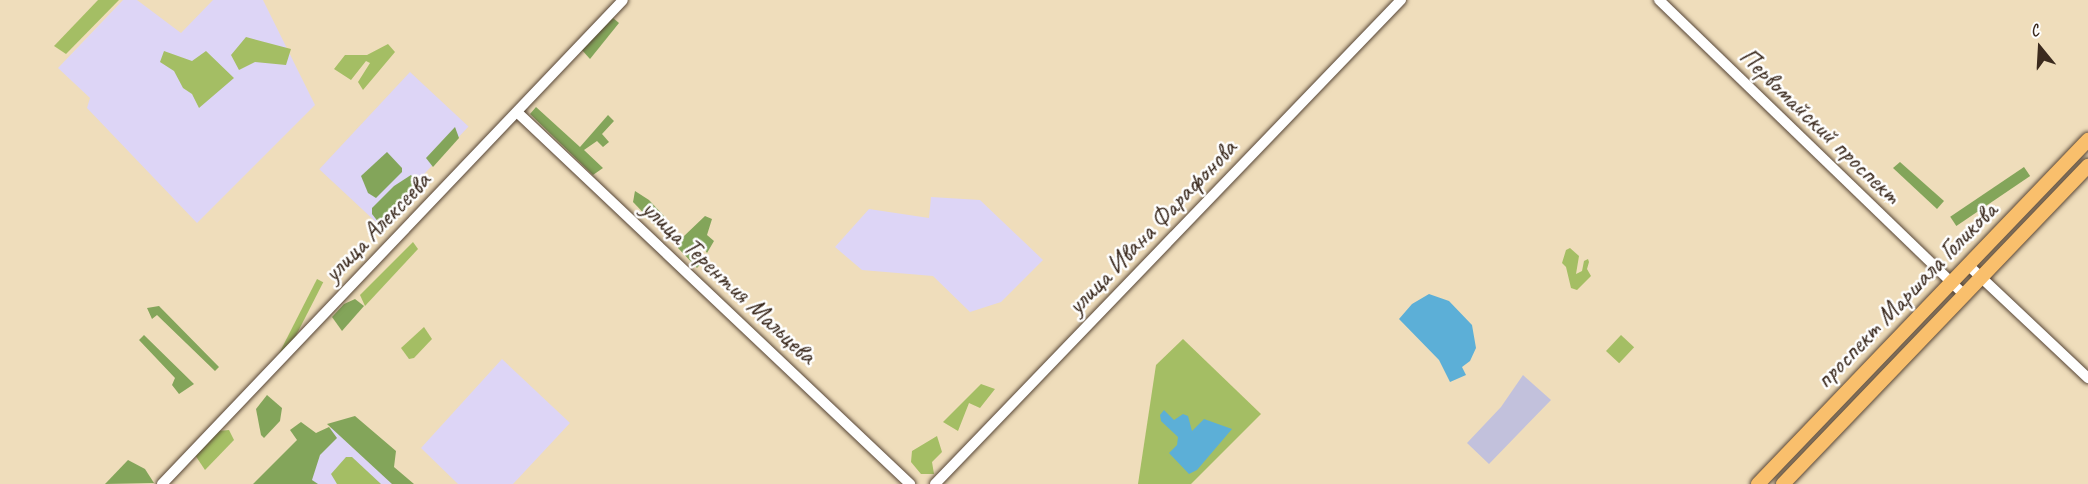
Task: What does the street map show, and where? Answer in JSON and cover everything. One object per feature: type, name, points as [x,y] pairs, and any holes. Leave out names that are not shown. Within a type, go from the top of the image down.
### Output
[{"type":"main road","name":"проспект Маршала Голикова","points":[[1758,484],[2088,140]]},
{"type":"main road","name":"проспект Маршала Голикова","points":[[1784,484],[2088,166]]},
{"type":"street","name":"улица Алексеева","points":[[162,484],[518,113],[623,0]]},
{"type":"street","name":"улица Ивана Фарафонова","points":[[935,484],[1401,0]]},
{"type":"street","name":"Первомайский проспект","points":[[1659,0],[1964,295]]},
{"type":"street","name":"улица Терентия Мальцева","points":[[518,113],[910,484]]},
{"type":"street","points":[[1968,265],[2088,378]]},
{"type":"shaded area","points":[[123,0],[137,0],[181,33],[213,0],[263,0],[315,105],[197,223],[87,108],[90,98],[58,68]]},
{"type":"shaded area","points":[[410,72],[469,127],[378,224],[319,169]]},
{"type":"shaded area","points":[[931,197],[980,200],[1043,260],[1001,302],[970,312],[933,276],[862,270],[835,247],[869,209],[929,218]]},
{"type":"shaded area","points":[[502,359],[570,423],[513,484],[458,484],[421,448]]},
{"type":"shaded area","points":[[1523,375],[1551,400],[1489,464],[1467,443],[1501,407]]},
{"type":"shaded area","points":[[338,421],[408,484],[276,484]]},
{"type":"green space","points":[[98,0],[119,0],[66,54],[54,46]]},
{"type":"green space","points":[[613,18],[619,23],[590,59],[581,49]]},
{"type":"green space","points":[[246,37],[291,49],[286,65],[255,62],[239,70],[231,55]]},
{"type":"green space","points":[[388,44],[395,52],[363,90],[358,82],[370,63],[366,61],[351,80],[334,69],[345,55],[367,55]]},
{"type":"green space","points":[[164,51],[192,61],[206,51],[234,78],[199,108],[192,94],[183,88],[174,71],[160,62]]},
{"type":"green space","points":[[536,107],[580,147],[608,115],[614,121],[602,134],[609,142],[603,147],[597,141],[584,150],[603,168],[593,175],[530,114]]},
{"type":"green space","points":[[455,127],[459,138],[433,167],[426,158]]},
{"type":"green space","points":[[387,152],[402,168],[402,172],[376,198],[368,193],[361,176]]},
{"type":"green space","points":[[1900,162],[1944,201],[1937,209],[1893,168]]},
{"type":"green space","points":[[2024,167],[2030,176],[1956,226],[1950,217]]},
{"type":"green space","points":[[411,175],[418,182],[379,223],[372,214],[372,208],[394,186]]},
{"type":"green space","points":[[635,191],[649,200],[664,216],[665,221],[656,226],[633,202]]},
{"type":"green space","points":[[705,216],[712,219],[707,235],[714,241],[707,253],[699,241],[697,250],[705,259],[697,268],[678,248],[683,237]]},
{"type":"green space","points":[[413,242],[418,249],[365,306],[360,295]]},
{"type":"green space","points":[[1570,248],[1579,256],[1576,274],[1582,271],[1584,261],[1588,259],[1589,262],[1587,269],[1591,276],[1577,290],[1571,288],[1566,267],[1562,263],[1566,250]]},
{"type":"green space","points":[[317,279],[323,282],[283,361],[277,357]]},
{"type":"green space","points":[[355,299],[364,306],[342,331],[332,317],[344,304]]},
{"type":"green space","points":[[159,306],[219,367],[215,371],[157,315],[152,319],[147,308]]},
{"type":"green space","points":[[424,327],[432,339],[414,358],[409,359],[401,348]]},
{"type":"green space","points":[[144,335],[194,384],[179,394],[172,385],[175,378],[139,340]]},
{"type":"green space","points":[[1621,335],[1634,347],[1619,363],[1606,351]]},
{"type":"green space","points":[[1183,339],[1261,414],[1191,484],[1138,484],[1156,365]]},
{"type":"green space","points":[[981,384],[995,389],[980,408],[969,403],[958,431],[943,422]]},
{"type":"green space","points":[[267,395],[282,408],[280,421],[264,438],[261,435],[256,409]]},
{"type":"green space","points":[[355,416],[396,451],[394,467],[414,484],[392,484],[327,424]]},
{"type":"green space","points":[[301,422],[316,433],[329,427],[337,438],[320,455],[312,480],[318,484],[253,484],[297,440],[290,430]]},
{"type":"green space","points":[[229,430],[234,440],[205,470],[193,452],[219,431]]},
{"type":"green space","points":[[937,436],[942,452],[932,462],[934,474],[921,474],[911,462],[912,451]]},
{"type":"green space","points":[[346,457],[352,457],[381,484],[337,484],[331,474]]},
{"type":"green space","points":[[128,460],[145,469],[154,483],[105,484]]},
{"type":"water","points":[[1429,294],[1449,301],[1472,325],[1476,348],[1470,361],[1462,367],[1466,375],[1450,382],[1439,360],[1399,319],[1412,304]]},
{"type":"water","points":[[1164,410],[1174,420],[1183,414],[1188,416],[1192,431],[1204,419],[1232,429],[1197,470],[1189,474],[1169,453],[1177,445],[1178,437],[1161,421],[1160,415]]}]
